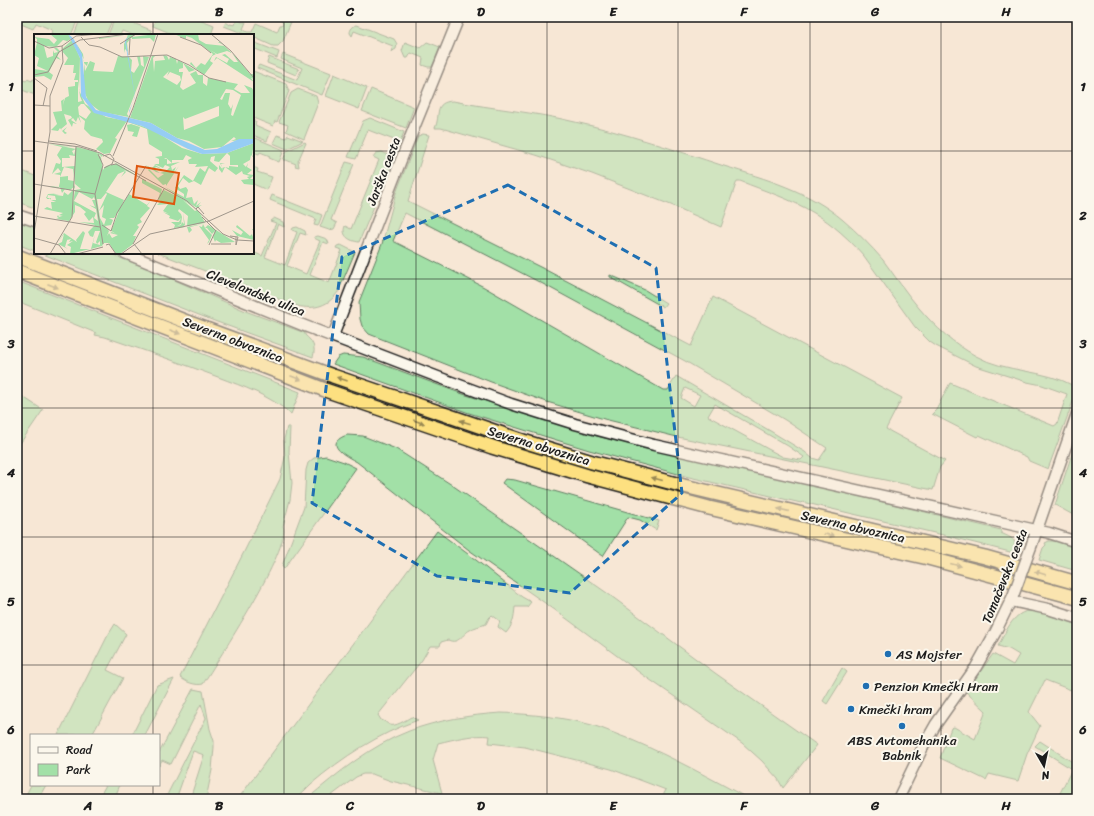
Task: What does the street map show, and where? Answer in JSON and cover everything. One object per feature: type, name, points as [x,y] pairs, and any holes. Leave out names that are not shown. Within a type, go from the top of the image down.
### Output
[{"type":"highway","name":"Severna obvoznica","points":[[17,256],[333,376],[523,441],[592,462],[684,486],[985,558],[1077,584]]},
{"type":"highway","name":"Severna obvoznica","points":[[17,271],[326,390],[492,447],[574,472],[709,508],[936,560],[1077,598]]},
{"type":"street","name":"Jarška cesta","points":[[333,336],[403,155],[459,17]]},
{"type":"street","points":[[17,215],[34,221]]},
{"type":"street","name":"Clevelandska ulica","points":[[128,254],[431,375],[511,404],[613,435],[1037,530],[1077,542]]},
{"type":"street","name":"Tomačevska cesta","points":[[898,799],[923,746],[944,712],[976,667],[995,634],[1012,598],[1077,414]]},
{"type":"street","points":[[1012,598],[1077,618]]},
{"type":"highlighted area","points":[[508,185],[656,268],[682,493],[570,593],[437,576],[312,503],[342,257]]},
{"type":"green space","points":[[24,17],[79,17],[71,34],[51,34],[52,30],[36,23],[33,29],[21,24]]},
{"type":"green space","points":[[81,17],[111,17],[112,20],[106,34],[74,34]]},
{"type":"green space","points":[[156,17],[192,17],[214,26],[211,34],[173,34],[153,26]]},
{"type":"green space","points":[[281,17],[293,17],[283,41],[278,46],[273,46],[254,37],[254,34],[244,34],[224,26],[226,22],[230,25],[235,25],[237,19],[242,22],[246,22],[243,29],[247,32],[252,32],[256,23],[277,32],[280,25],[283,23],[280,20]]},
{"type":"green space","points":[[120,18],[151,30],[153,34],[130,34],[122,31],[120,34],[108,34],[114,20]]},
{"type":"green space","points":[[357,25],[394,39],[397,44],[396,49],[391,52],[393,46],[354,31],[352,36],[350,33],[351,30]]},
{"type":"green space","points":[[254,42],[279,52],[277,58],[254,48]]},
{"type":"green space","points":[[405,42],[420,48],[427,42],[440,47],[432,67],[422,65],[423,58],[411,53],[408,58],[405,58],[402,51]]},
{"type":"green space","points":[[283,54],[331,73],[322,95],[257,68],[259,65],[297,80],[302,68],[281,59]]},
{"type":"green space","points":[[269,57],[299,69],[296,75],[267,63]]},
{"type":"green space","points":[[254,71],[286,84],[289,91],[277,122],[275,121],[273,126],[254,118]]},
{"type":"green space","points":[[334,74],[367,88],[359,109],[326,96]]},
{"type":"green space","points":[[17,75],[21,77],[20,79],[26,81],[27,79],[32,81],[34,80],[34,95],[17,88]]},
{"type":"green space","points":[[298,89],[316,96],[318,103],[304,139],[286,131],[288,125],[279,122],[291,93]]},
{"type":"green space","points":[[371,89],[414,107],[406,128],[362,111]]},
{"type":"green space","points":[[453,101],[545,116],[613,131],[771,181],[816,201],[843,220],[864,239],[883,260],[925,315],[945,335],[960,346],[976,356],[988,361],[1050,377],[1074,386],[1076,392],[1075,396],[1048,469],[1029,461],[1027,457],[979,435],[977,437],[932,414],[936,410],[950,383],[1054,426],[1057,424],[1067,394],[1042,385],[1027,382],[976,366],[930,342],[915,327],[864,256],[841,233],[814,213],[787,199],[737,181],[721,227],[671,205],[592,174],[536,155],[441,128],[435,128],[440,107],[447,102]]},
{"type":"green space","points":[[370,118],[404,132],[398,148],[392,147],[394,140],[368,130],[356,159],[348,157],[363,121]]},
{"type":"green space","points":[[254,121],[256,122],[255,125],[271,132],[267,141],[254,135]]},
{"type":"green space","points":[[423,134],[429,135],[408,201],[542,268],[691,346],[713,297],[902,398],[886,429],[945,461],[940,467],[933,490],[673,436],[604,419],[547,402],[491,382],[369,334],[362,326],[359,302],[382,244],[396,193],[418,136]],"holes":[[[405,213],[543,284],[685,361],[785,420],[827,448],[819,460],[812,458],[805,452],[772,432],[676,376],[668,390],[663,390],[484,287],[393,241]],[[685,388],[700,395],[694,406],[681,398]],[[715,404],[788,446],[804,457],[801,460],[783,457],[708,416]]]},
{"type":"green space","points":[[277,135],[286,138],[288,135],[303,141],[287,149],[273,143]]},
{"type":"green space","points":[[254,137],[284,150],[279,162],[260,152],[259,154],[254,152]]},
{"type":"green space","points":[[305,142],[306,143],[298,161],[299,167],[295,166],[296,164],[283,160],[287,151]]},
{"type":"green space","points":[[382,152],[394,159],[359,242],[352,240],[344,233],[345,226],[351,229],[379,160],[373,157],[376,153]]},
{"type":"green space","points":[[346,162],[354,164],[331,220],[337,223],[334,229],[329,230],[320,227]]},
{"type":"green space","points":[[254,167],[258,169],[257,172],[272,177],[267,190],[254,184]]},
{"type":"green space","points":[[22,171],[34,176],[34,208],[17,202],[17,183]]},
{"type":"green space","points":[[272,195],[322,215],[318,226],[314,225],[316,219],[270,200]]},
{"type":"green space","points":[[274,218],[283,222],[284,227],[278,224],[265,257],[285,265],[297,232],[292,230],[293,228],[297,227],[305,231],[306,235],[300,233],[287,266],[306,274],[320,241],[314,237],[318,236],[327,239],[329,244],[323,242],[310,275],[329,283],[342,250],[336,248],[337,246],[341,245],[355,252],[338,292],[329,301],[318,306],[300,307],[161,254],[254,254],[254,252],[262,256],[276,223],[270,221]]},
{"type":"green space","points":[[17,219],[34,226],[34,251],[17,244]]},
{"type":"green space","points":[[43,254],[111,254],[154,271],[248,312],[305,333],[313,345],[313,357],[217,322]]},
{"type":"green space","points":[[610,275],[645,290],[666,303],[663,307],[610,277]]},
{"type":"green space","points":[[17,281],[300,392],[291,414],[283,407],[247,388],[105,337],[95,335],[96,333],[17,301]]},
{"type":"green space","points":[[343,355],[363,357],[460,393],[597,436],[1001,530],[1001,533],[1013,540],[1015,544],[1014,553],[802,502],[689,477],[589,450],[469,413],[333,364],[338,357]]},
{"type":"green space","points":[[17,393],[43,410],[17,448]]},
{"type":"green space","points":[[287,427],[290,427],[289,452],[292,483],[290,500],[283,526],[283,538],[276,557],[252,605],[203,684],[188,682],[180,677],[280,479],[285,457],[284,439]]},
{"type":"green space","points":[[347,435],[363,436],[396,449],[452,485],[607,593],[715,673],[817,745],[783,788],[778,779],[762,761],[742,743],[643,675],[555,610],[469,550],[357,462],[338,450],[336,442],[340,438]]},
{"type":"green space","points":[[1077,439],[1077,529],[1074,528],[1075,516],[1055,505]]},
{"type":"green space","points":[[326,456],[356,468],[284,569],[282,566],[304,507],[306,470],[308,463],[314,458]]},
{"type":"green space","points":[[505,479],[515,480],[659,521],[656,530],[640,520],[628,517],[603,556],[502,483]]},
{"type":"green space","points":[[437,531],[522,597],[531,602],[527,607],[515,607],[513,621],[506,633],[498,627],[500,621],[492,615],[486,624],[472,629],[458,640],[441,642],[440,646],[430,646],[422,660],[378,715],[381,720],[390,725],[395,725],[411,717],[418,720],[389,732],[362,747],[323,774],[295,799],[238,799]]},
{"type":"green space","points":[[1049,541],[1057,541],[1077,548],[1077,571],[1039,560],[1043,548],[1046,545],[1045,543]]},
{"type":"green space","points":[[1028,611],[1041,612],[1077,623],[1077,679],[1071,690],[1045,680],[1029,712],[1040,726],[1027,754],[1018,781],[989,774],[986,780],[940,758],[951,728],[954,727],[975,739],[986,711],[966,692],[993,654],[1013,665],[1019,655],[1009,649],[998,646],[1010,624],[1022,613]]},
{"type":"green space","points":[[115,624],[126,634],[107,670],[123,678],[93,734],[58,734]]},
{"type":"green space","points":[[842,668],[847,672],[827,704],[823,701]]},
{"type":"green space","points":[[174,679],[146,734],[132,734],[157,685]]},
{"type":"green space","points":[[193,689],[203,691],[210,729],[214,741],[212,770],[206,799],[190,799],[204,755],[193,751],[176,799],[165,799],[206,718],[201,704],[171,764],[162,760],[160,764],[160,751]]},
{"type":"green space","points":[[501,713],[558,718],[581,722],[597,727],[662,753],[749,799],[661,799],[666,790],[611,769],[525,747],[489,743],[490,736],[477,736],[464,737],[438,743],[433,760],[442,793],[391,781],[372,774],[363,774],[356,777],[327,799],[307,799],[355,761],[381,744],[395,737],[420,727],[443,721]]},
{"type":"green space","points":[[1040,741],[1077,765],[1077,792],[1075,799],[1057,799],[1072,769],[1035,746]]},
{"type":"green space","points":[[30,786],[45,786],[38,799],[24,799]]},
{"type":"green space","points":[[105,786],[120,786],[114,799],[98,799]]},
{"type":"place","name":"AS Mojster","points":[[888,654]]},
{"type":"place","name":"Penzion Kmečki Hram","points":[[866,686]]},
{"type":"place","name":"Kmečki hram","points":[[851,709]]},
{"type":"place","name":"ABS Avtomehanika Babnik","points":[[902,726]]}]
